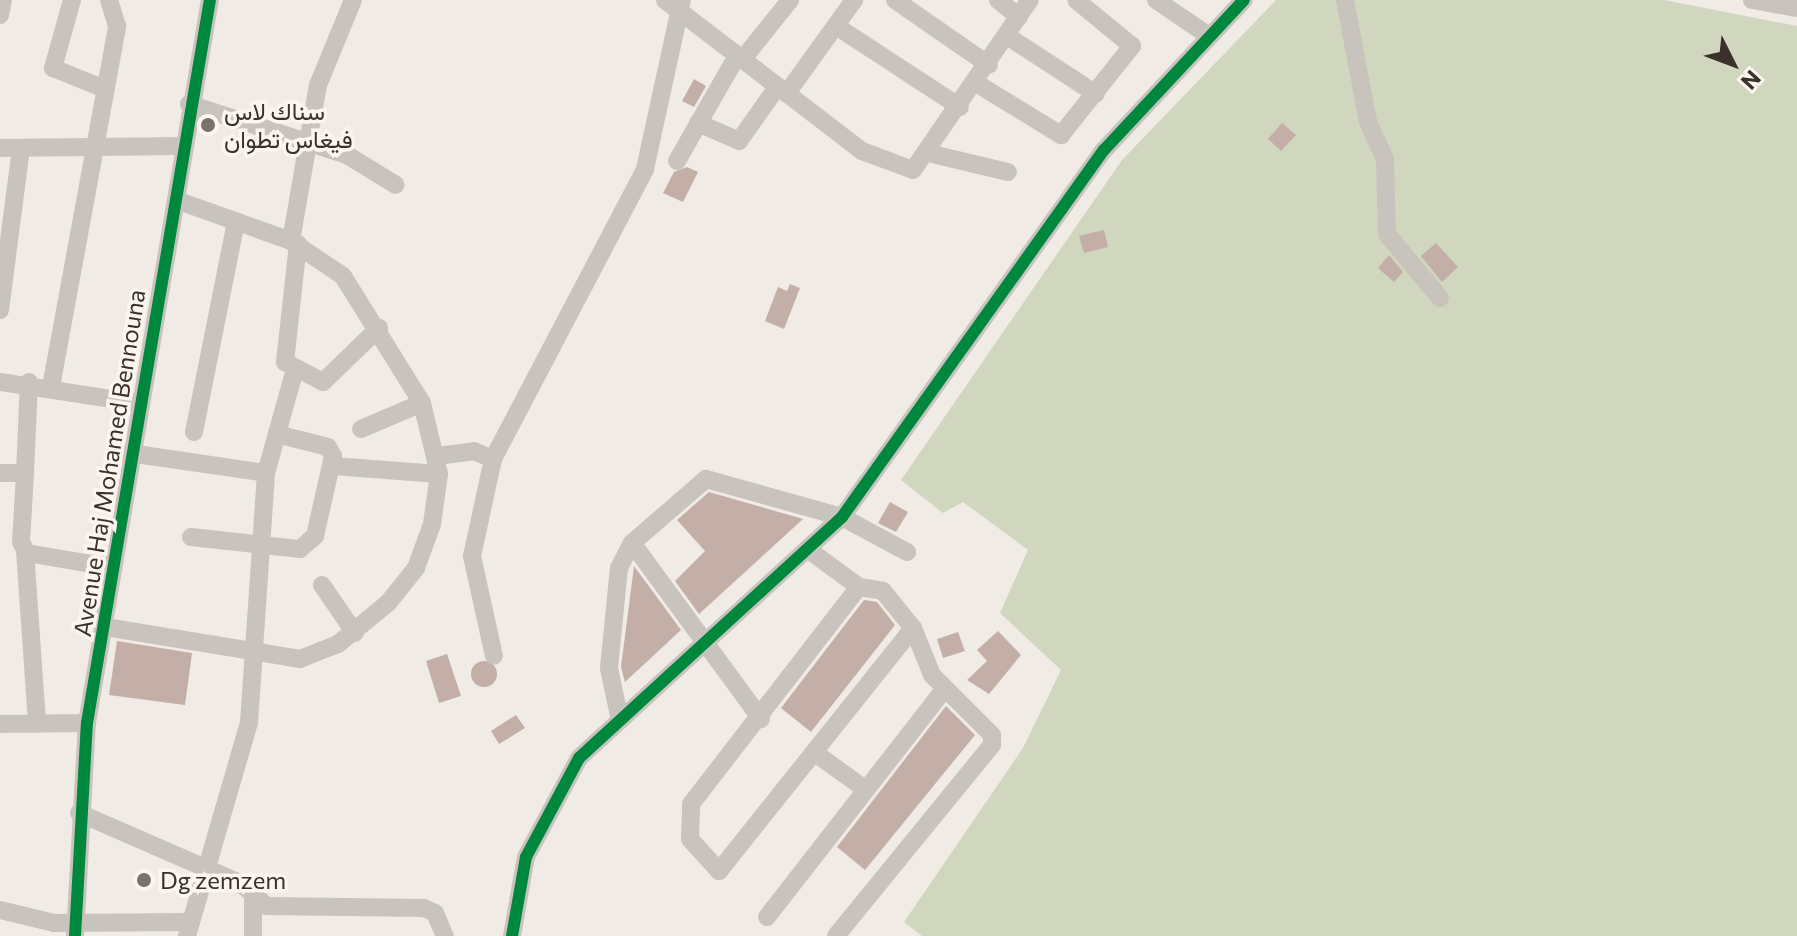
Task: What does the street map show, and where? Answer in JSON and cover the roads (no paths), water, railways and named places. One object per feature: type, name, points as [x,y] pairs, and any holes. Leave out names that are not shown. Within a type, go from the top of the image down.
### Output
[{"type":"street","points":[[0,15],[3,0]]},
{"type":"street","points":[[72,0],[53,68],[105,89]]},
{"type":"street","points":[[51,387],[117,21],[109,0]]},
{"type":"street","name":"Avenue Haj Mohamed Bennouna","points":[[76,927],[79,813],[87,723],[105,627],[110,567],[129,453],[210,0]]},
{"type":"street","points":[[353,0],[326,59],[305,139],[283,360],[323,382],[379,328]]},
{"type":"street","points":[[677,161],[740,58],[790,0]]},
{"type":"street","points":[[698,123],[739,141],[836,26],[854,0]]},
{"type":"street","points":[[895,0],[989,65]]},
{"type":"street","points":[[998,0],[1019,17]]},
{"type":"street","points":[[494,656],[472,556],[493,459],[645,169],[674,3],[782,90],[890,164],[913,170],[989,65],[1030,0]]},
{"type":"street","points":[[976,83],[1058,137],[1132,46],[1076,0]]},
{"type":"street","points":[[1156,0],[1209,36]]},
{"type":"street","points":[[512,936],[526,857],[542,818],[579,758],[619,716],[810,551],[842,517],[1095,162],[1244,0]]},
{"type":"street","points":[[1345,0],[1368,122],[1385,159],[1387,234],[1440,298]]},
{"type":"street","points":[[1752,0],[1797,8]]},
{"type":"street","points":[[836,26],[960,107]]},
{"type":"street","points":[[1007,36],[1096,94]]},
{"type":"street","points":[[189,104],[305,139],[396,185]]},
{"type":"street","points":[[0,148],[184,146]]},
{"type":"street","points":[[0,310],[21,148]]},
{"type":"street","points":[[928,153],[1008,172]]},
{"type":"street","points":[[105,627],[300,659],[355,633],[416,568],[437,465],[422,403],[379,328],[343,276],[295,243],[176,200]]},
{"type":"street","points":[[194,432],[236,221]]},
{"type":"street","points":[[0,910],[76,927],[189,929],[240,772],[256,652],[257,546],[266,473],[295,369]]},
{"type":"street","points":[[0,382],[29,382],[138,403]]},
{"type":"street","points":[[29,382],[25,551],[37,724]]},
{"type":"street","points":[[361,429],[422,403]]},
{"type":"street","points":[[191,537],[300,549],[309,542],[325,515],[333,466],[328,447],[277,434]]},
{"type":"street","points":[[333,466],[437,465],[474,451],[493,459]]},
{"type":"street","points":[[129,453],[266,473]]},
{"type":"street","points":[[0,473],[25,473]]},
{"type":"street","points":[[619,716],[609,668],[619,568],[632,543],[698,480],[842,517],[907,552]]},
{"type":"street","points":[[632,543],[707,641],[761,719]]},
{"type":"street","points":[[25,551],[110,567]]},
{"type":"street","points":[[810,551],[859,587],[883,591],[913,628],[944,690],[992,735],[992,745],[836,936]]},
{"type":"street","points":[[322,585],[355,633]]},
{"type":"street","points":[[859,587],[761,719],[700,790],[685,823],[719,871],[913,628]]},
{"type":"street","points":[[767,917],[944,690]]},
{"type":"street","points":[[0,724],[87,723]]},
{"type":"street","points":[[815,753],[865,789]]},
{"type":"street","points":[[79,813],[240,883],[253,901],[253,936]]},
{"type":"street","points":[[253,901],[424,908],[435,913],[445,936]]},
{"type":"place","name":"سناك لاس فيغاس تطوان","points":[[208,125]]},
{"type":"place","name":"Dg zemzem","points":[[144,880]]}]
